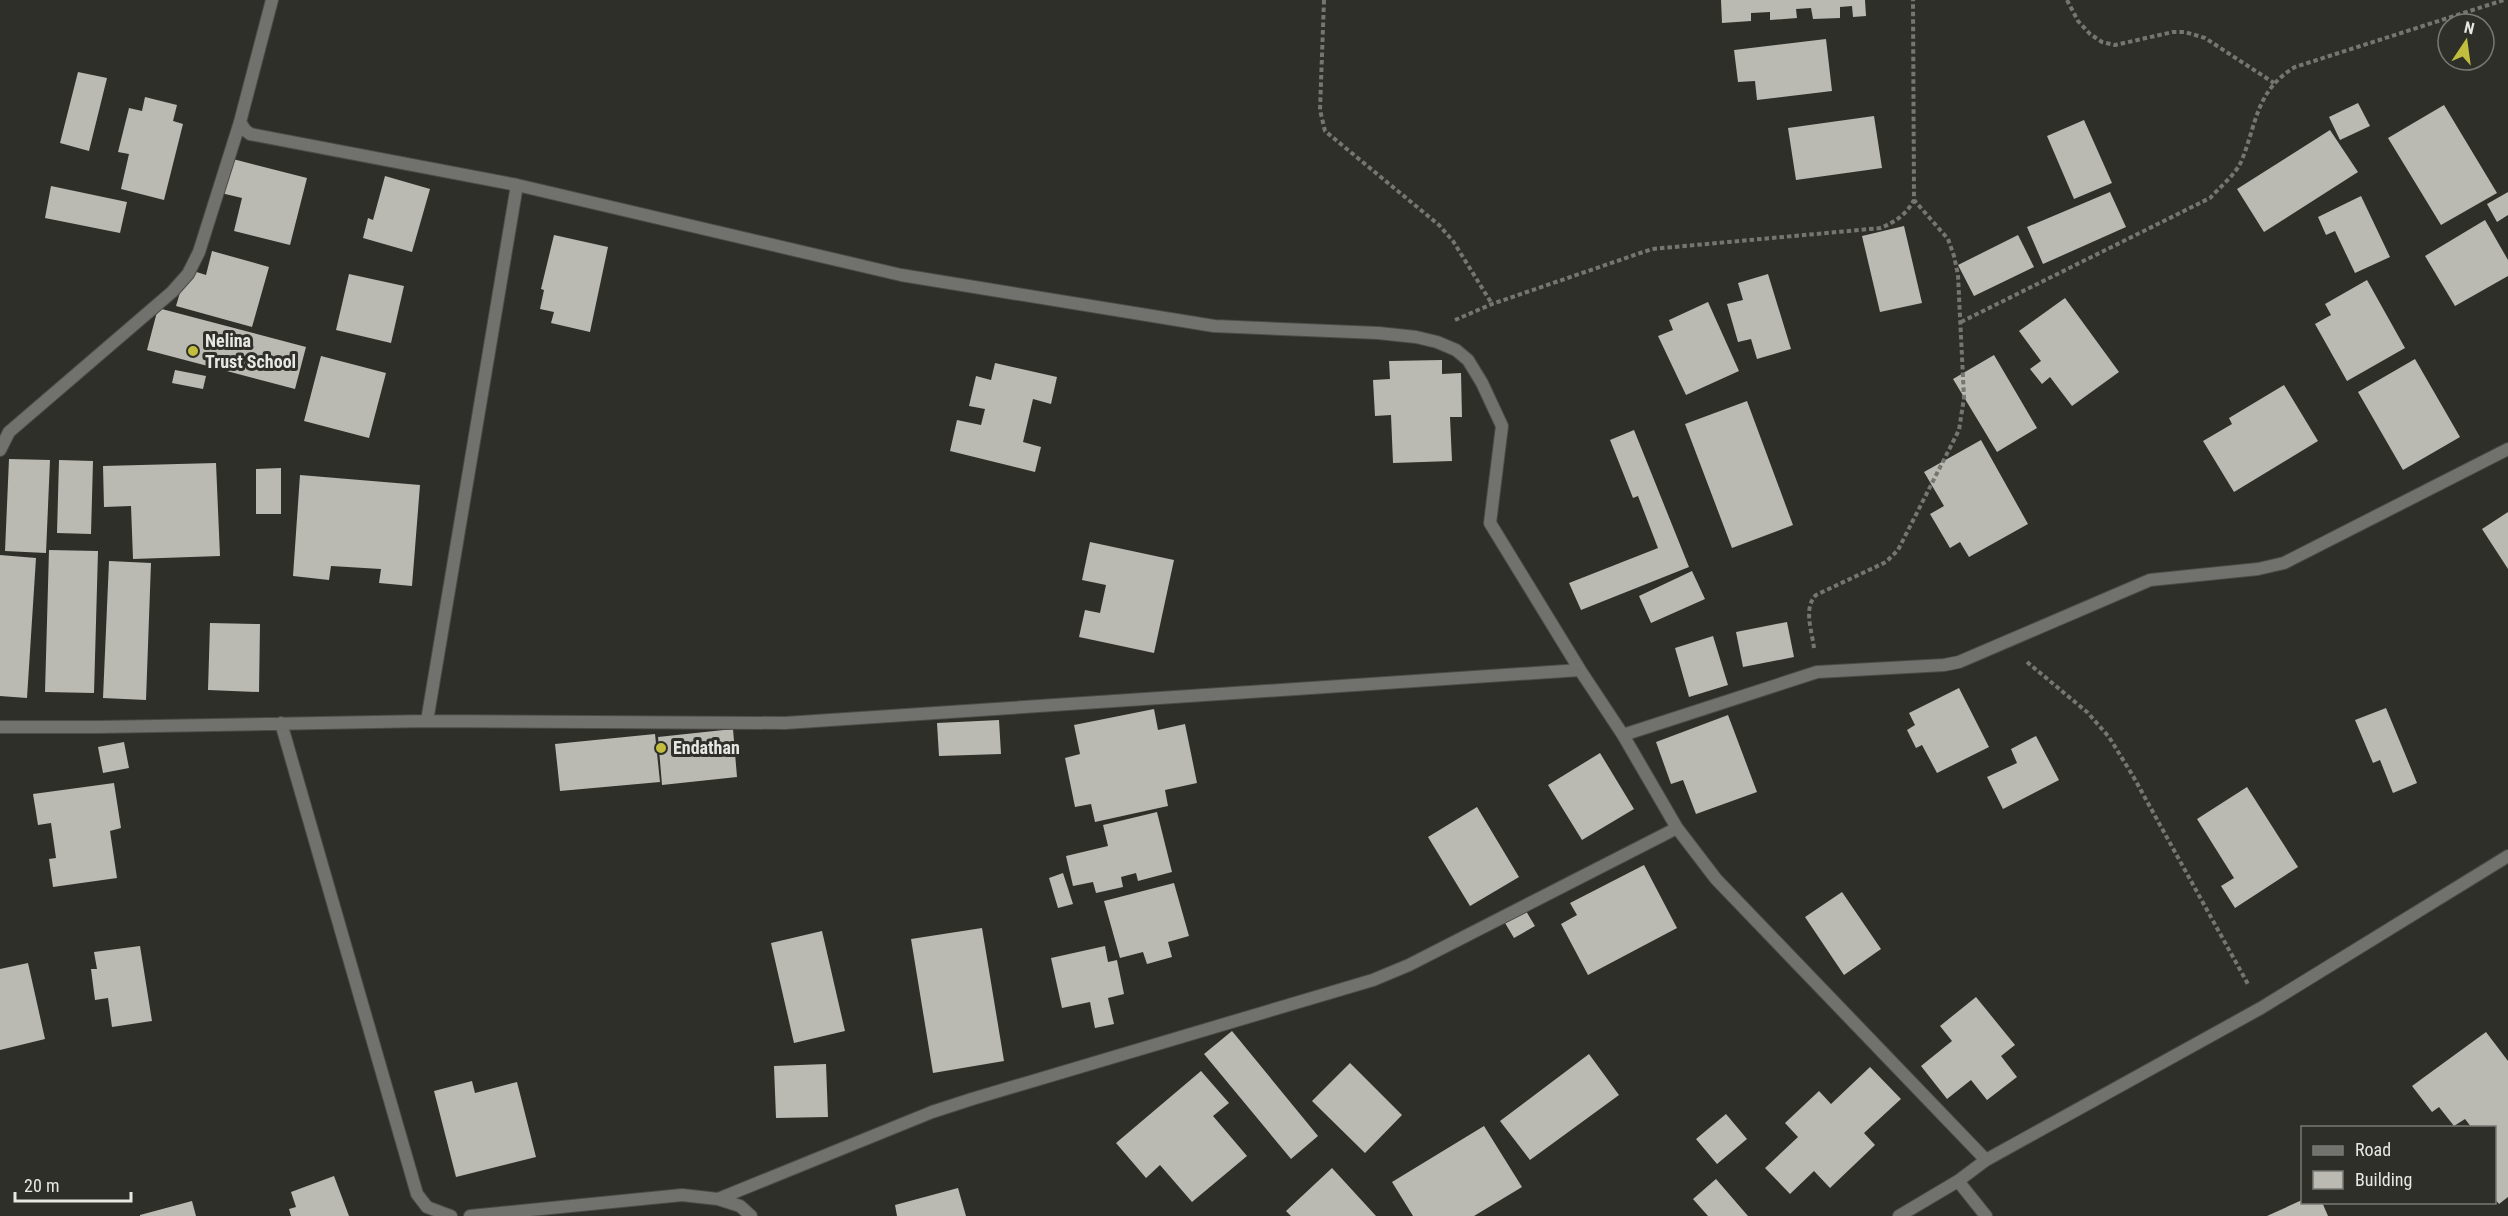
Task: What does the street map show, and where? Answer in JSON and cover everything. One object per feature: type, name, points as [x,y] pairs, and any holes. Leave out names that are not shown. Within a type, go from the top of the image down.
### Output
[{"type":"street","points":[[0,450],[9,432],[172,292],[188,274],[199,252],[240,122],[272,0]]},
{"type":"street","points":[[240,122],[250,134],[517,185],[901,275],[1214,326],[1378,333],[1416,337],[1456,350],[1468,360],[1482,383],[1502,426],[1490,523],[1580,670],[1623,735],[1677,828],[1716,879],[1986,1160]]},
{"type":"street","points":[[427,721],[517,185]]},
{"type":"street","points":[[1623,735],[1817,672],[1944,665],[1959,662],[2151,580],[2258,569],[2284,563],[2508,449]]},
{"type":"street","points":[[0,727],[427,721],[785,723],[1580,670]]},
{"type":"street","points":[[281,723],[417,1194],[427,1207],[452,1216]]},
{"type":"street","points":[[718,1198],[962,1102],[1373,980],[1409,965],[1677,828]]},
{"type":"street","points":[[1899,1216],[1958,1181],[1986,1160],[2261,1008],[2508,856]]},
{"type":"street","points":[[1958,1181],[1986,1216]]},
{"type":"street","points":[[470,1216],[682,1195],[718,1198],[740,1206],[751,1216]]},
{"type":"path","points":[[1324,0],[1320,111],[1325,131],[1428,213],[1453,241],[1492,304]]},
{"type":"path","points":[[1416,337],[1492,304],[1652,249],[1881,228],[1895,222],[1908,210],[1914,200],[1913,0]]},
{"type":"path","points":[[2067,0],[2078,21],[2090,34],[2102,42],[2115,45],[2173,32],[2196,35],[2205,38],[2274,83]]},
{"type":"path","points":[[1960,322],[2210,198],[2240,165],[2261,103],[2274,83],[2295,67],[2504,0]]},
{"type":"path","points":[[1817,672],[1809,610],[1812,599],[1886,562],[1898,550],[1910,531],[1959,430],[1964,398],[1958,275],[1948,239],[1914,200]]},
{"type":"path","points":[[2004,642],[2087,712],[2109,737],[2133,776],[2261,1008]]},
{"type":"building","points":[[1721,0],[1865,0],[1866,16],[1853,17],[1852,6],[1840,7],[1840,18],[1813,19],[1811,8],[1796,9],[1797,18],[1770,20],[1770,12],[1751,13],[1751,21],[1722,23]]},
{"type":"building","points":[[1826,39],[1832,91],[1757,100],[1755,81],[1738,82],[1734,50]]},
{"type":"building","points":[[78,72],[107,78],[89,151],[60,143]]},
{"type":"building","points":[[145,97],[177,105],[173,121],[183,124],[164,200],[121,189],[129,154],[118,152],[129,108],[142,111]]},
{"type":"building","points":[[2358,103],[2370,126],[2340,140],[2329,117]]},
{"type":"building","points":[[2444,105],[2497,193],[2441,225],[2388,138]]},
{"type":"building","points":[[1874,116],[1882,168],[1796,180],[1788,128]]},
{"type":"building","points":[[2084,120],[2112,183],[2074,199],[2047,136]]},
{"type":"building","points":[[2330,130],[2358,172],[2264,232],[2237,189]]},
{"type":"building","points":[[229,158],[307,178],[290,245],[234,231],[242,198],[221,193]]},
{"type":"building","points":[[385,176],[430,189],[412,252],[363,238],[368,218],[373,220]]},
{"type":"building","points":[[51,186],[127,202],[120,233],[45,218]]},
{"type":"building","points":[[2110,192],[2126,227],[2043,264],[2027,227]]},
{"type":"building","points":[[2508,192],[2508,215],[2497,222],[2487,204]]},
{"type":"building","points":[[2361,196],[2390,257],[2355,273],[2335,231],[2326,235],[2318,217]]},
{"type":"building","points":[[2485,220],[2508,260],[2508,276],[2455,306],[2425,256]]},
{"type":"building","points":[[1904,226],[1922,303],[1880,312],[1862,236]]},
{"type":"building","points":[[554,235],[608,247],[590,332],[551,323],[554,312],[540,309],[544,290],[541,289]]},
{"type":"building","points":[[2018,235],[2034,267],[1974,296],[1958,265]]},
{"type":"building","points":[[212,251],[269,267],[252,327],[176,306],[187,269],[206,275]]},
{"type":"building","points":[[349,274],[404,286],[391,343],[336,330]]},
{"type":"building","points":[[1768,274],[1791,349],[1757,359],[1751,339],[1738,342],[1727,304],[1743,300],[1738,283]]},
{"type":"building","points":[[2367,280],[2405,348],[2347,381],[2315,324],[2331,315],[2325,304]]},
{"type":"building","points":[[2065,298],[2119,372],[2072,406],[2050,377],[2042,384],[2030,369],[2041,361],[2019,331]]},
{"type":"building","points":[[1708,302],[1739,371],[1686,395],[1658,336],[1673,330],[1669,320]]},
{"type":"building","points":[[158,308],[306,347],[295,389],[147,350]]},
{"type":"building","points":[[1994,355],[2037,428],[1997,452],[1953,379]]},
{"type":"building","points":[[321,356],[386,373],[369,438],[304,421]]},
{"type":"building","points":[[2415,359],[2460,437],[2403,470],[2358,392]]},
{"type":"building","points":[[1442,360],[1442,374],[1461,373],[1462,417],[1450,417],[1452,461],[1393,463],[1391,415],[1375,416],[1373,380],[1390,379],[1389,361]]},
{"type":"building","points":[[995,363],[1057,377],[1051,404],[1033,399],[1023,442],[1041,447],[1035,472],[950,451],[957,420],[981,425],[985,409],[969,406],[976,376],[991,380]]},
{"type":"building","points":[[175,370],[206,376],[203,389],[172,383]]},
{"type":"building","points":[[2284,385],[2318,441],[2234,492],[2203,441],[2232,424],[2229,418]]},
{"type":"building","points":[[1747,401],[1793,525],[1732,548],[1685,424]]},
{"type":"building","points":[[1634,430],[1689,567],[1581,610],[1569,583],[1658,548],[1638,496],[1633,498],[1610,440]]},
{"type":"building","points":[[1981,440],[2028,524],[1969,557],[1960,542],[1950,548],[1930,514],[1944,506],[1924,472]]},
{"type":"building","points":[[9,459],[50,460],[46,553],[5,551]]},
{"type":"building","points":[[59,460],[93,461],[91,534],[57,533]]},
{"type":"building","points":[[216,463],[220,556],[133,559],[131,506],[104,507],[103,466]]},
{"type":"building","points":[[281,468],[281,514],[256,514],[256,469]]},
{"type":"building","points":[[300,475],[420,485],[412,586],[379,583],[381,569],[331,566],[329,580],[293,576]]},
{"type":"building","points":[[2508,512],[2508,569],[2482,529]]},
{"type":"building","points":[[1090,542],[1174,560],[1154,653],[1079,637],[1085,610],[1100,613],[1106,585],[1082,580]]},
{"type":"building","points":[[49,550],[98,551],[94,693],[45,692]]},
{"type":"building","points":[[0,555],[36,558],[27,698],[0,696]]},
{"type":"building","points":[[109,561],[151,563],[146,700],[103,698]]},
{"type":"building","points":[[1692,571],[1705,599],[1651,623],[1639,596]]},
{"type":"building","points":[[1787,622],[1794,657],[1743,667],[1736,632]]},
{"type":"building","points":[[210,623],[260,624],[259,692],[208,690]]},
{"type":"building","points":[[1713,636],[1728,685],[1689,697],[1675,648]]},
{"type":"building","points":[[1959,688],[1989,747],[1937,773],[1922,745],[1916,748],[1907,730],[1915,725],[1909,713]]},
{"type":"building","points":[[2386,708],[2417,783],[2393,793],[2380,760],[2373,763],[2355,720]]},
{"type":"building","points":[[1154,709],[1158,730],[1185,724],[1197,783],[1165,790],[1168,806],[1095,822],[1091,804],[1075,807],[1065,758],[1080,754],[1074,725]]},
{"type":"building","points":[[1728,715],[1757,792],[1696,814],[1683,780],[1671,784],[1656,742]]},
{"type":"building","points":[[999,720],[1001,754],[939,756],[937,723]]},
{"type":"building","points":[[733,729],[737,777],[662,785],[658,737]]},
{"type":"building","points":[[655,734],[660,782],[560,791],[555,744]]},
{"type":"building","points":[[2036,736],[2059,780],[2003,809],[1987,777],[2017,763],[2011,749]]},
{"type":"building","points":[[124,742],[129,768],[103,773],[98,747]]},
{"type":"building","points":[[1600,753],[1634,809],[1582,840],[1548,785]]},
{"type":"building","points":[[114,783],[121,828],[110,831],[117,878],[53,887],[49,859],[56,858],[51,823],[38,825],[33,794]]},
{"type":"building","points":[[2247,787],[2298,867],[2235,908],[2221,886],[2234,878],[2197,819]]},
{"type":"building","points":[[1477,807],[1519,877],[1470,906],[1428,837]]},
{"type":"building","points":[[1157,812],[1172,872],[1138,881],[1136,873],[1121,877],[1123,887],[1096,893],[1093,882],[1073,886],[1066,856],[1108,846],[1103,825]]},
{"type":"building","points":[[1644,865],[1677,928],[1588,975],[1561,924],[1577,915],[1570,903]]},
{"type":"building","points":[[1063,873],[1073,904],[1058,908],[1049,878]]},
{"type":"building","points":[[1174,883],[1189,936],[1168,942],[1172,957],[1147,964],[1143,952],[1120,958],[1104,901]]},
{"type":"building","points":[[1842,892],[1881,949],[1844,975],[1805,917]]},
{"type":"building","points":[[1526,911],[1535,926],[1514,938],[1505,923]]},
{"type":"building","points":[[982,928],[1004,1061],[933,1073],[911,939]]},
{"type":"building","points":[[822,931],[845,1031],[794,1043],[771,943]]},
{"type":"building","points":[[140,946],[152,1021],[112,1027],[108,998],[95,1000],[91,969],[97,969],[94,952]]},
{"type":"building","points":[[1105,946],[1108,962],[1117,960],[1124,994],[1108,998],[1114,1024],[1095,1028],[1090,1002],[1062,1008],[1051,958]]},
{"type":"building","points":[[28,963],[45,1039],[0,1050],[0,969]]},
{"type":"building","points":[[1976,997],[2015,1045],[2001,1056],[2017,1077],[1987,1100],[1971,1080],[1947,1099],[1921,1066],[1952,1041],[1940,1026]]},
{"type":"building","points":[[1232,1031],[1318,1136],[1291,1159],[1204,1054]]},
{"type":"building","points":[[2486,1032],[2508,1061],[2508,1197],[2499,1204],[2496,1200],[2496,1126],[2470,1126],[2465,1119],[2454,1126],[2439,1107],[2432,1112],[2412,1086]]},
{"type":"building","points":[[1589,1054],[1619,1095],[1530,1160],[1500,1121]]},
{"type":"building","points":[[1350,1063],[1402,1115],[1365,1153],[1312,1101]]},
{"type":"building","points":[[826,1064],[828,1117],[776,1118],[774,1066]]},
{"type":"building","points":[[1870,1067],[1901,1099],[1864,1133],[1875,1145],[1830,1188],[1814,1171],[1790,1194],[1765,1168],[1798,1137],[1785,1123],[1819,1091],[1831,1104]]},
{"type":"building","points":[[1201,1071],[1229,1103],[1213,1116],[1247,1156],[1192,1202],[1160,1165],[1146,1178],[1116,1143]]},
{"type":"building","points":[[472,1081],[475,1093],[517,1082],[536,1157],[456,1177],[434,1091]]},
{"type":"building","points":[[1726,1114],[1747,1139],[1717,1164],[1696,1139]]},
{"type":"building","points":[[1484,1126],[1522,1187],[1474,1216],[1413,1216],[1392,1182]]},
{"type":"building","points":[[1332,1168],[1376,1216],[1291,1216],[1286,1211]]},
{"type":"building","points":[[334,1176],[349,1216],[291,1216],[289,1209],[296,1207],[291,1192]]},
{"type":"building","points":[[1716,1179],[1748,1216],[1708,1216],[1693,1199]]},
{"type":"building","points":[[958,1188],[966,1216],[897,1216],[895,1205]]},
{"type":"building","points":[[2301,1200],[2301,1204],[2323,1204],[2328,1216],[2267,1216]]},
{"type":"building","points":[[192,1201],[196,1216],[140,1216],[140,1215]]},
{"type":"place","name":"Nelina Trust School","points":[[193,351]]},
{"type":"place","name":"Endathan","points":[[661,748]]}]
